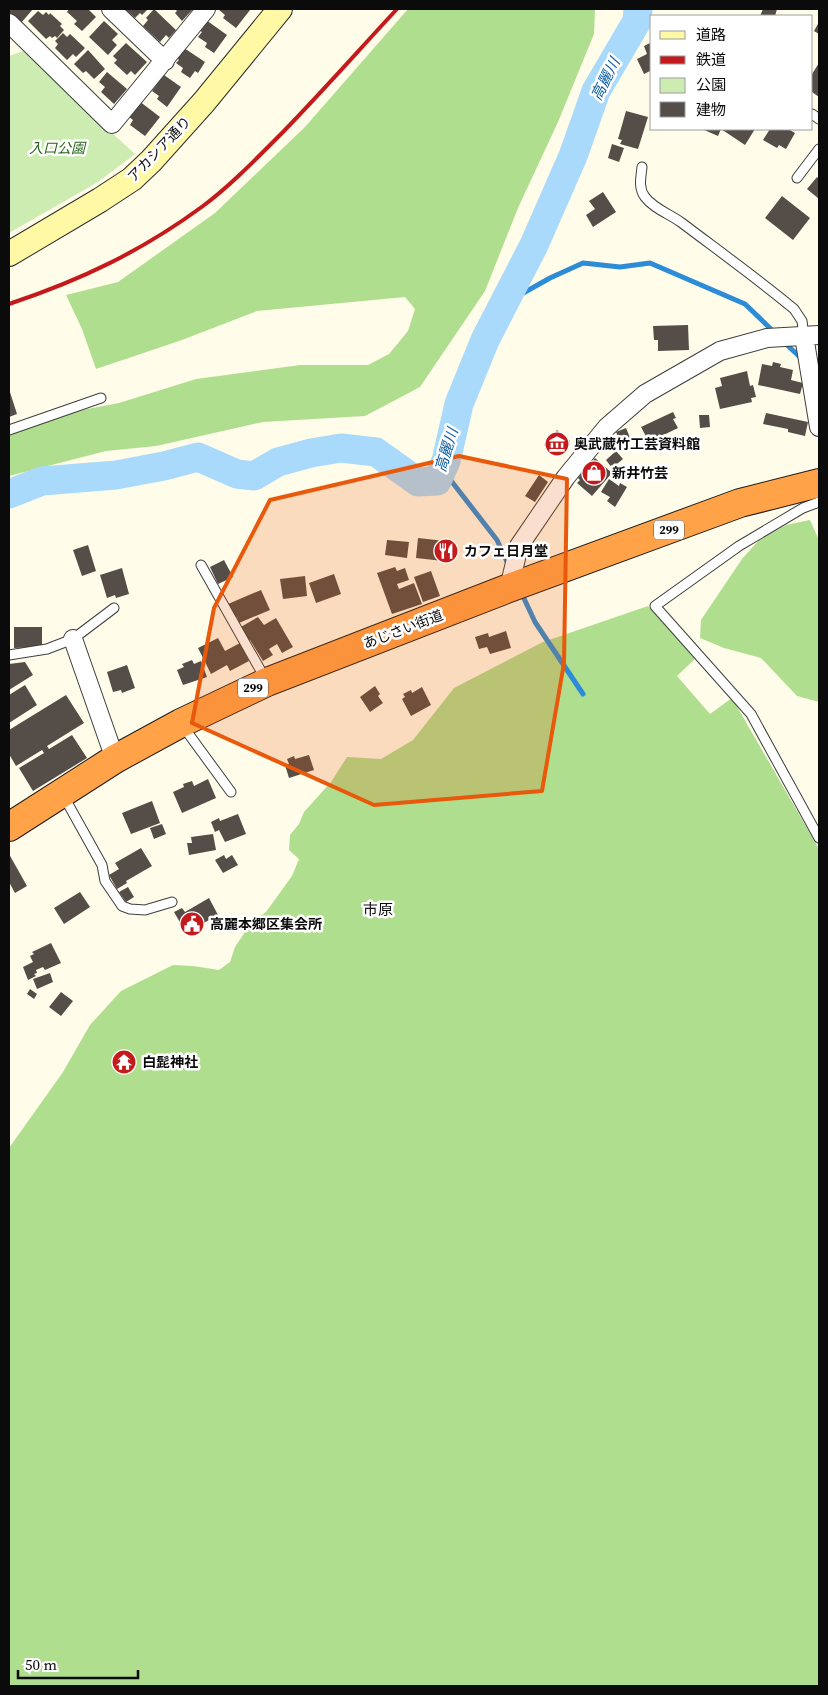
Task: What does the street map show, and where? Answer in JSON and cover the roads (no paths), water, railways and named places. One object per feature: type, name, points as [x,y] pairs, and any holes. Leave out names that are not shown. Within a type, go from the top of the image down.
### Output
[{"type":"highway","name":"あじさい街道","points":[[9,827],[115,760],[181,724],[267,682],[515,586],[740,503],[819,483]]},
{"type":"street","points":[[111,9],[165,60]]},
{"type":"street","points":[[9,23],[112,124],[206,9]]},
{"type":"street","name":"アカシア通り","points":[[9,254],[100,200],[132,179],[152,161],[204,102],[280,9]]},
{"type":"street","points":[[515,586],[519,546],[566,476],[606,428],[645,394],[720,352],[767,338],[812,335],[819,427]]},
{"type":"street","points":[[73,639],[115,760]]},
{"type":"lane","points":[[797,178],[819,149]]},
{"type":"lane","points":[[642,167],[640,184],[641,192],[645,198],[695,233],[794,309],[812,335]]},
{"type":"lane","points":[[9,430],[101,398]]},
{"type":"lane","points":[[819,502],[804,508],[739,546],[655,606],[750,714],[819,838]]},
{"type":"lane","points":[[202,565],[267,682]]},
{"type":"lane","points":[[9,655],[47,649],[73,639],[114,608]]},
{"type":"lane","points":[[181,724],[230,792]]},
{"type":"lane","points":[[62,793],[102,865],[105,881],[122,906],[130,909],[145,910],[172,902]]},
{"type":"waterway","name":"高麗川","points":[[9,494],[42,481],[116,475],[164,466],[198,457],[237,474],[254,476],[278,462],[311,453],[341,448],[376,452],[418,482],[437,481],[446,461],[459,404],[485,340],[534,245],[573,156],[596,91],[637,21],[638,9]]},
{"type":"waterway","points":[[504,304],[550,278],[583,263],[620,267],[650,263],[745,304],[774,332]]},
{"type":"waterway","points":[[784,342],[803,360]]},
{"type":"waterway","points":[[442,469],[497,540],[509,566]]},
{"type":"waterway","points":[[521,592],[535,622],[583,694]]},
{"type":"railway","points":[[9,304],[61,285],[110,263],[157,237],[203,206],[234,180],[281,134],[397,9]]},
{"type":"place","name":"奥武蔵竹工芸資料館","points":[[557,444]]},
{"type":"place","name":"新井竹芸","points":[[594,473]]},
{"type":"place","name":"カフェ日月堂","points":[[446,551]]},
{"type":"place","name":"高麗本郷区集会所","points":[[192,924]]},
{"type":"place","name":"白髭神社","points":[[124,1062]]},
{"type":"district","name":"市原","points":[[378,909]]},
{"type":"park label","name":"入口公園","points":[[57,148]]}]
